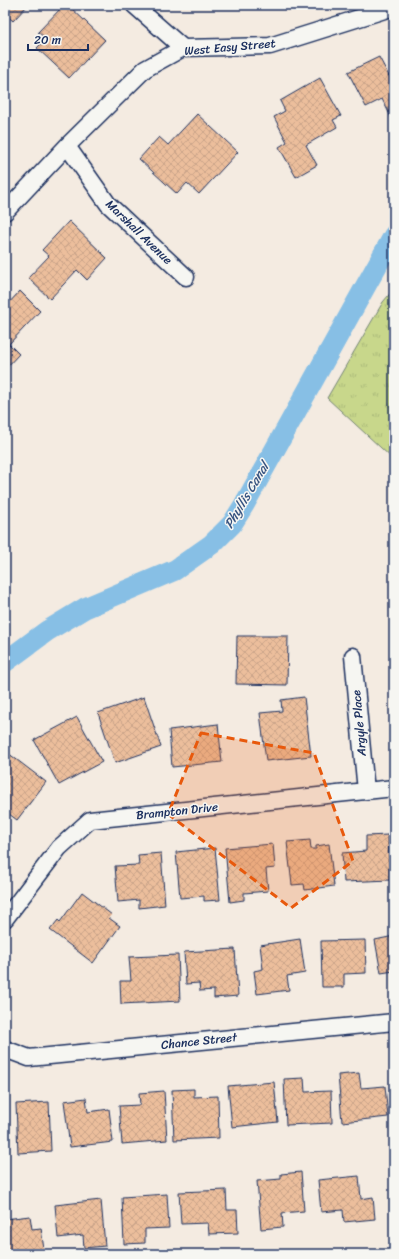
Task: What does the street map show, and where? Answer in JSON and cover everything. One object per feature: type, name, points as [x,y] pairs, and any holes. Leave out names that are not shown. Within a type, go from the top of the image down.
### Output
[{"type":"street","points":[[134,5],[183,48]]},
{"type":"street","name":"West Easy Street","points":[[5,212],[67,146],[145,69],[183,48],[270,46],[394,7]]},
{"type":"street","name":"Marshall Avenue","points":[[67,146],[108,204],[186,277]]},
{"type":"street","name":"Argyle Place","points":[[353,656],[366,791]]},
{"type":"street","name":"Brampton Drive","points":[[5,919],[58,848],[90,820],[394,788]]},
{"type":"street","name":"Chance Street","points":[[5,1049],[29,1058],[394,1022]]},
{"type":"highlighted area","points":[[201,733],[314,753],[353,861],[291,908],[168,814]]},
{"type":"green space","points":[[394,289],[394,460],[327,398],[383,302]]},
{"type":"building","points":[[5,5],[28,5],[13,21],[5,14]]},
{"type":"building","points":[[64,5],[68,5],[105,40],[69,78],[37,48],[46,39],[38,32]]},
{"type":"building","points":[[379,57],[389,76],[394,73],[394,118],[392,119],[382,99],[366,107],[348,72]]},
{"type":"building","points":[[320,78],[341,116],[333,120],[337,127],[306,145],[317,165],[296,177],[279,147],[287,142],[274,117],[285,111],[280,101]]},
{"type":"building","points":[[197,114],[238,152],[199,194],[187,183],[177,194],[139,159],[159,137],[168,145]]},
{"type":"building","points":[[69,221],[107,258],[87,280],[77,270],[50,299],[28,278],[49,256],[42,250]]},
{"type":"building","points":[[20,291],[40,311],[9,344],[19,354],[6,368],[5,307]]},
{"type":"building","points":[[237,636],[288,636],[287,685],[236,684]]},
{"type":"building","points":[[144,697],[161,747],[115,763],[98,713]]},
{"type":"building","points":[[304,697],[311,756],[266,761],[260,713],[282,711],[281,700]]},
{"type":"building","points":[[77,717],[102,762],[59,785],[34,740]]},
{"type":"building","points":[[218,724],[222,762],[172,767],[169,730]]},
{"type":"building","points":[[8,753],[46,782],[17,820],[5,811],[5,758]]},
{"type":"building","points":[[388,835],[390,880],[344,882],[342,853],[366,851],[366,836]]},
{"type":"building","points":[[310,840],[311,849],[316,849],[316,846],[329,844],[334,886],[305,890],[304,884],[292,885],[287,842]]},
{"type":"building","points":[[273,844],[275,868],[266,869],[268,891],[244,893],[244,900],[230,902],[225,848]]},
{"type":"building","points":[[215,848],[220,900],[204,901],[204,896],[180,898],[176,852]]},
{"type":"building","points":[[161,853],[165,905],[139,908],[139,900],[118,902],[115,866],[139,865],[138,855]]},
{"type":"building","points":[[82,892],[112,915],[109,918],[120,926],[93,963],[50,930],[58,920],[60,922]]},
{"type":"building","points":[[394,936],[394,971],[381,973],[375,940]]},
{"type":"building","points":[[300,939],[305,973],[287,976],[289,990],[257,994],[254,971],[263,969],[260,945]]},
{"type":"building","points":[[365,940],[366,973],[344,974],[344,987],[322,987],[321,941]]},
{"type":"building","points":[[235,949],[238,996],[214,998],[214,990],[200,991],[199,983],[186,984],[184,952]]},
{"type":"building","points":[[178,955],[180,1001],[121,1004],[120,981],[131,981],[129,957]]},
{"type":"building","points":[[359,1073],[361,1088],[385,1086],[388,1117],[342,1122],[338,1075]]},
{"type":"building","points":[[304,1078],[305,1092],[331,1091],[332,1123],[286,1125],[284,1079]]},
{"type":"building","points":[[274,1082],[278,1122],[232,1127],[228,1086]]},
{"type":"building","points":[[194,1089],[194,1097],[218,1096],[219,1138],[174,1140],[172,1090]]},
{"type":"building","points":[[164,1091],[167,1140],[122,1144],[119,1106],[140,1105],[139,1093]]},
{"type":"building","points":[[86,1098],[88,1112],[109,1109],[113,1142],[70,1147],[64,1101]]},
{"type":"building","points":[[49,1102],[51,1151],[18,1153],[16,1104]]},
{"type":"building","points":[[301,1172],[304,1211],[282,1213],[283,1227],[261,1229],[257,1181],[281,1179],[281,1174]]},
{"type":"building","points":[[359,1176],[361,1199],[373,1197],[375,1219],[344,1222],[343,1210],[321,1212],[318,1180]]},
{"type":"building","points":[[226,1190],[227,1210],[237,1210],[238,1233],[209,1234],[208,1223],[181,1224],[179,1192]]},
{"type":"building","points":[[167,1194],[169,1228],[145,1229],[145,1243],[124,1244],[122,1197]]},
{"type":"building","points":[[101,1200],[105,1246],[84,1248],[83,1235],[58,1238],[55,1205]]},
{"type":"building","points":[[30,1216],[32,1229],[41,1228],[44,1250],[5,1254],[5,1219]]},
{"type":"waterway","name":"Phyllis Canal","points":[[5,662],[47,631],[85,608],[175,570],[212,544],[232,524],[394,235]]}]
